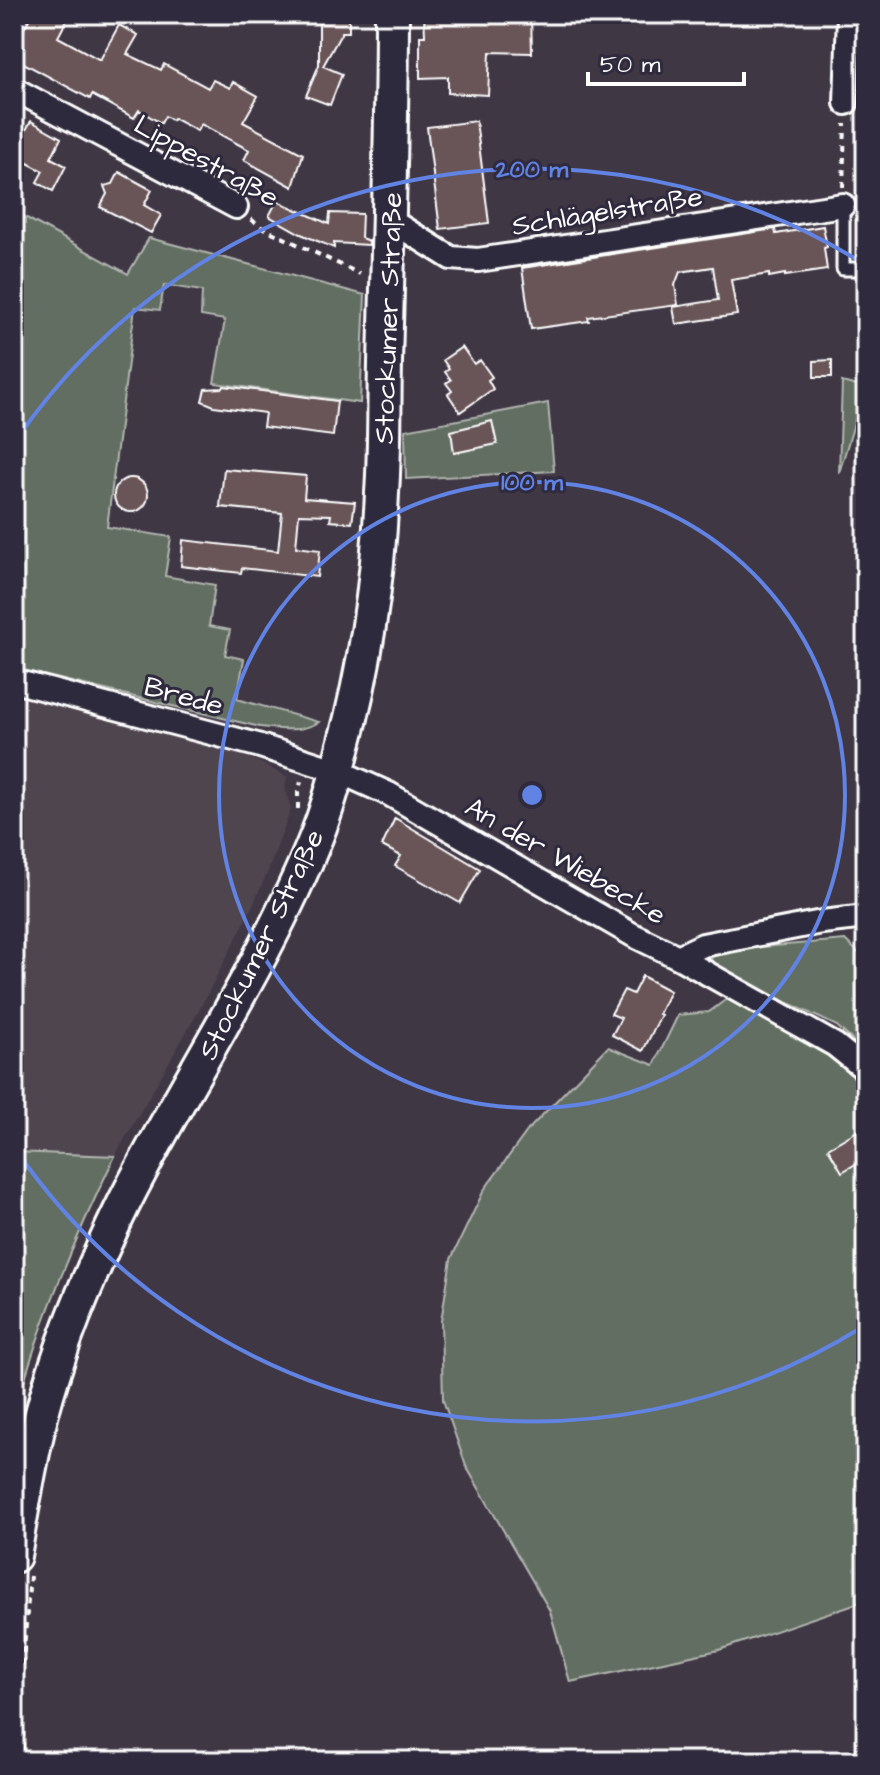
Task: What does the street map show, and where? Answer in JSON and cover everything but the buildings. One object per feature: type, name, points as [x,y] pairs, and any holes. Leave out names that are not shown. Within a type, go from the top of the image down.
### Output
[{"type":"main road","name":"Stockumer Straße","points":[[22,1566],[26,1483],[43,1408],[68,1334],[125,1202],[284,909],[318,833],[356,700],[376,578],[383,489],[392,14]]},
{"type":"street","points":[[846,103],[849,14]]},
{"type":"street","name":"Lippestraße","points":[[14,89],[236,207]]},
{"type":"street","name":"Schlägelstraße","points":[[390,220],[451,258],[478,260],[843,205]]},
{"type":"street","name":"Brede","points":[[14,681],[257,745],[338,771]]},
{"type":"street","name":"An der Wiebecke","points":[[338,771],[389,794],[633,935],[678,957],[703,945],[822,922],[866,917]]},
{"type":"street","points":[[678,957],[835,1045],[866,1070]]},
{"type":"lane","points":[[843,205],[843,269],[866,269]]},
{"type":"path","points":[[843,205],[846,103]]},
{"type":"path","name":"Lippestraße","points":[[236,207],[259,226],[372,279]]},
{"type":"path","points":[[22,1566],[23,1761]]},
{"type":"shaded area","points":[[14,694],[230,751],[287,777],[285,788],[291,809],[248,916],[198,1012],[115,1156],[14,1152]]},
{"type":"green space","points":[[14,211],[128,274],[149,238],[365,295],[360,403],[214,383],[225,320],[201,316],[202,291],[164,285],[160,310],[135,307],[107,527],[171,537],[165,576],[215,585],[209,626],[230,630],[225,655],[244,659],[237,699],[319,722],[298,729],[260,727],[14,668]]},
{"type":"green space","points":[[842,382],[865,388],[839,473]]},
{"type":"green space","points":[[548,403],[554,471],[406,479],[405,430]]},
{"type":"green space","points":[[845,940],[866,960],[866,1053],[837,1026],[720,970],[713,966],[711,959],[715,951]]},
{"type":"green space","points":[[727,999],[819,1047],[866,1085],[866,1600],[719,1650],[570,1682],[550,1611],[466,1466],[443,1400],[441,1321],[451,1259],[484,1190],[528,1130],[608,1047],[654,1065],[678,1015],[709,1012]]},
{"type":"green space","points":[[14,1152],[115,1156],[58,1284],[14,1418]]}]
